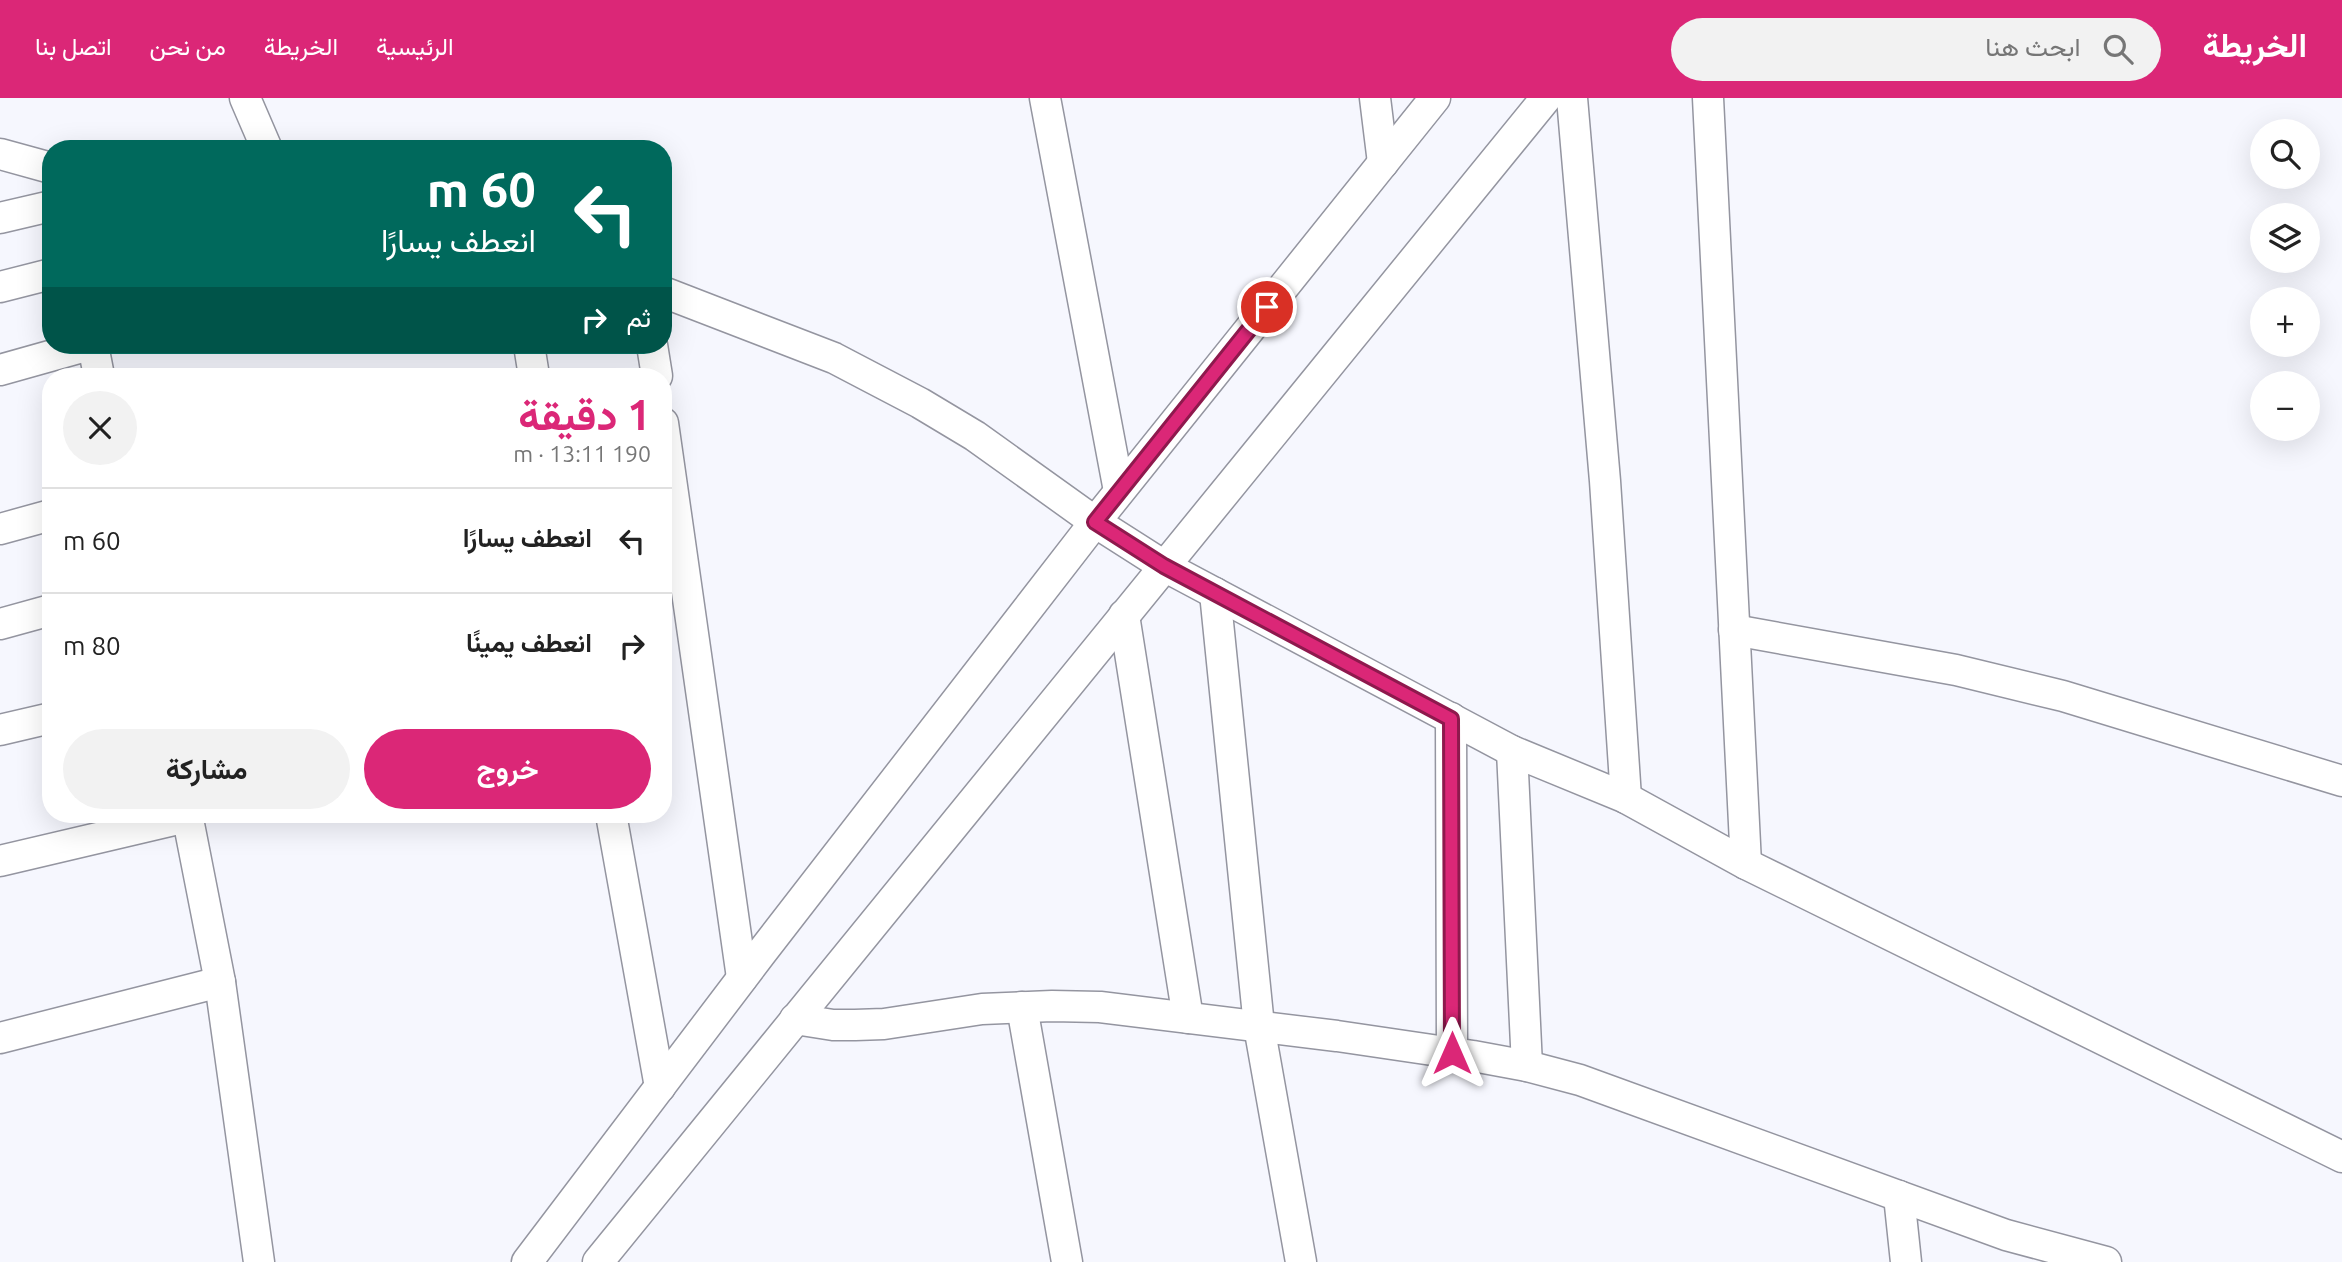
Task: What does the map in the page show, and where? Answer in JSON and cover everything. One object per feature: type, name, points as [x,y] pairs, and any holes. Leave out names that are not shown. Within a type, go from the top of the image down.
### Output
[{"type":"street","points":[[246,98],[263,140]]},
{"type":"street","points":[[1045,98],[1119,491]]},
{"type":"street","points":[[1376,98],[1383,163]]},
{"type":"street","points":[[527,1262],[742,978],[1119,491],[1435,98]]},
{"type":"street","points":[[598,1262],[1546,98]]},
{"type":"street","points":[[1572,98],[1605,481],[1626,797]]},
{"type":"street","points":[[1708,98],[1746,864]]},
{"type":"street","points":[[0,154],[42,166]]},
{"type":"street","points":[[0,218],[42,208]]},
{"type":"street","points":[[0,287],[42,276]]},
{"type":"street","points":[[672,295],[834,358],[920,403],[975,436],[1095,522],[1164,566],[1512,751],[1626,797],[1746,864],[2342,1157]]},
{"type":"street","points":[[0,370],[58,354]]},
{"type":"street","points":[[672,485],[742,978]]},
{"type":"street","points":[[0,529],[42,517]]},
{"type":"street","points":[[1215,593],[1259,1026],[1301,1262]]},
{"type":"street","points":[[0,624],[42,612]]},
{"type":"street","points":[[1124,615],[1188,1017]]},
{"type":"street","points":[[1734,630],[1956,670],[2063,696],[2342,780]]},
{"type":"street","points":[[1451,719],[1452,1053]]},
{"type":"street","points":[[0,730],[42,720]]},
{"type":"street","points":[[1512,751],[1527,1066]]},
{"type":"street","points":[[0,861],[154,823]]},
{"type":"street","points":[[189,823],[220,982],[259,1262]]},
{"type":"street","points":[[613,823],[660,1087]]},
{"type":"street","points":[[0,1038],[220,982]]},
{"type":"street","points":[[1022,1007],[1067,1262]]},
{"type":"street","points":[[795,1019],[833,1025],[874,1024],[982,1009],[1100,1007],[1259,1026],[1527,1066],[1580,1080],[2006,1235],[2106,1262]]},
{"type":"street","points":[[1899,1196],[1906,1262]]},
{"type":"route","points":[[1267,307],[1095,522],[1164,566],[1451,719],[1452,1053]]}]
